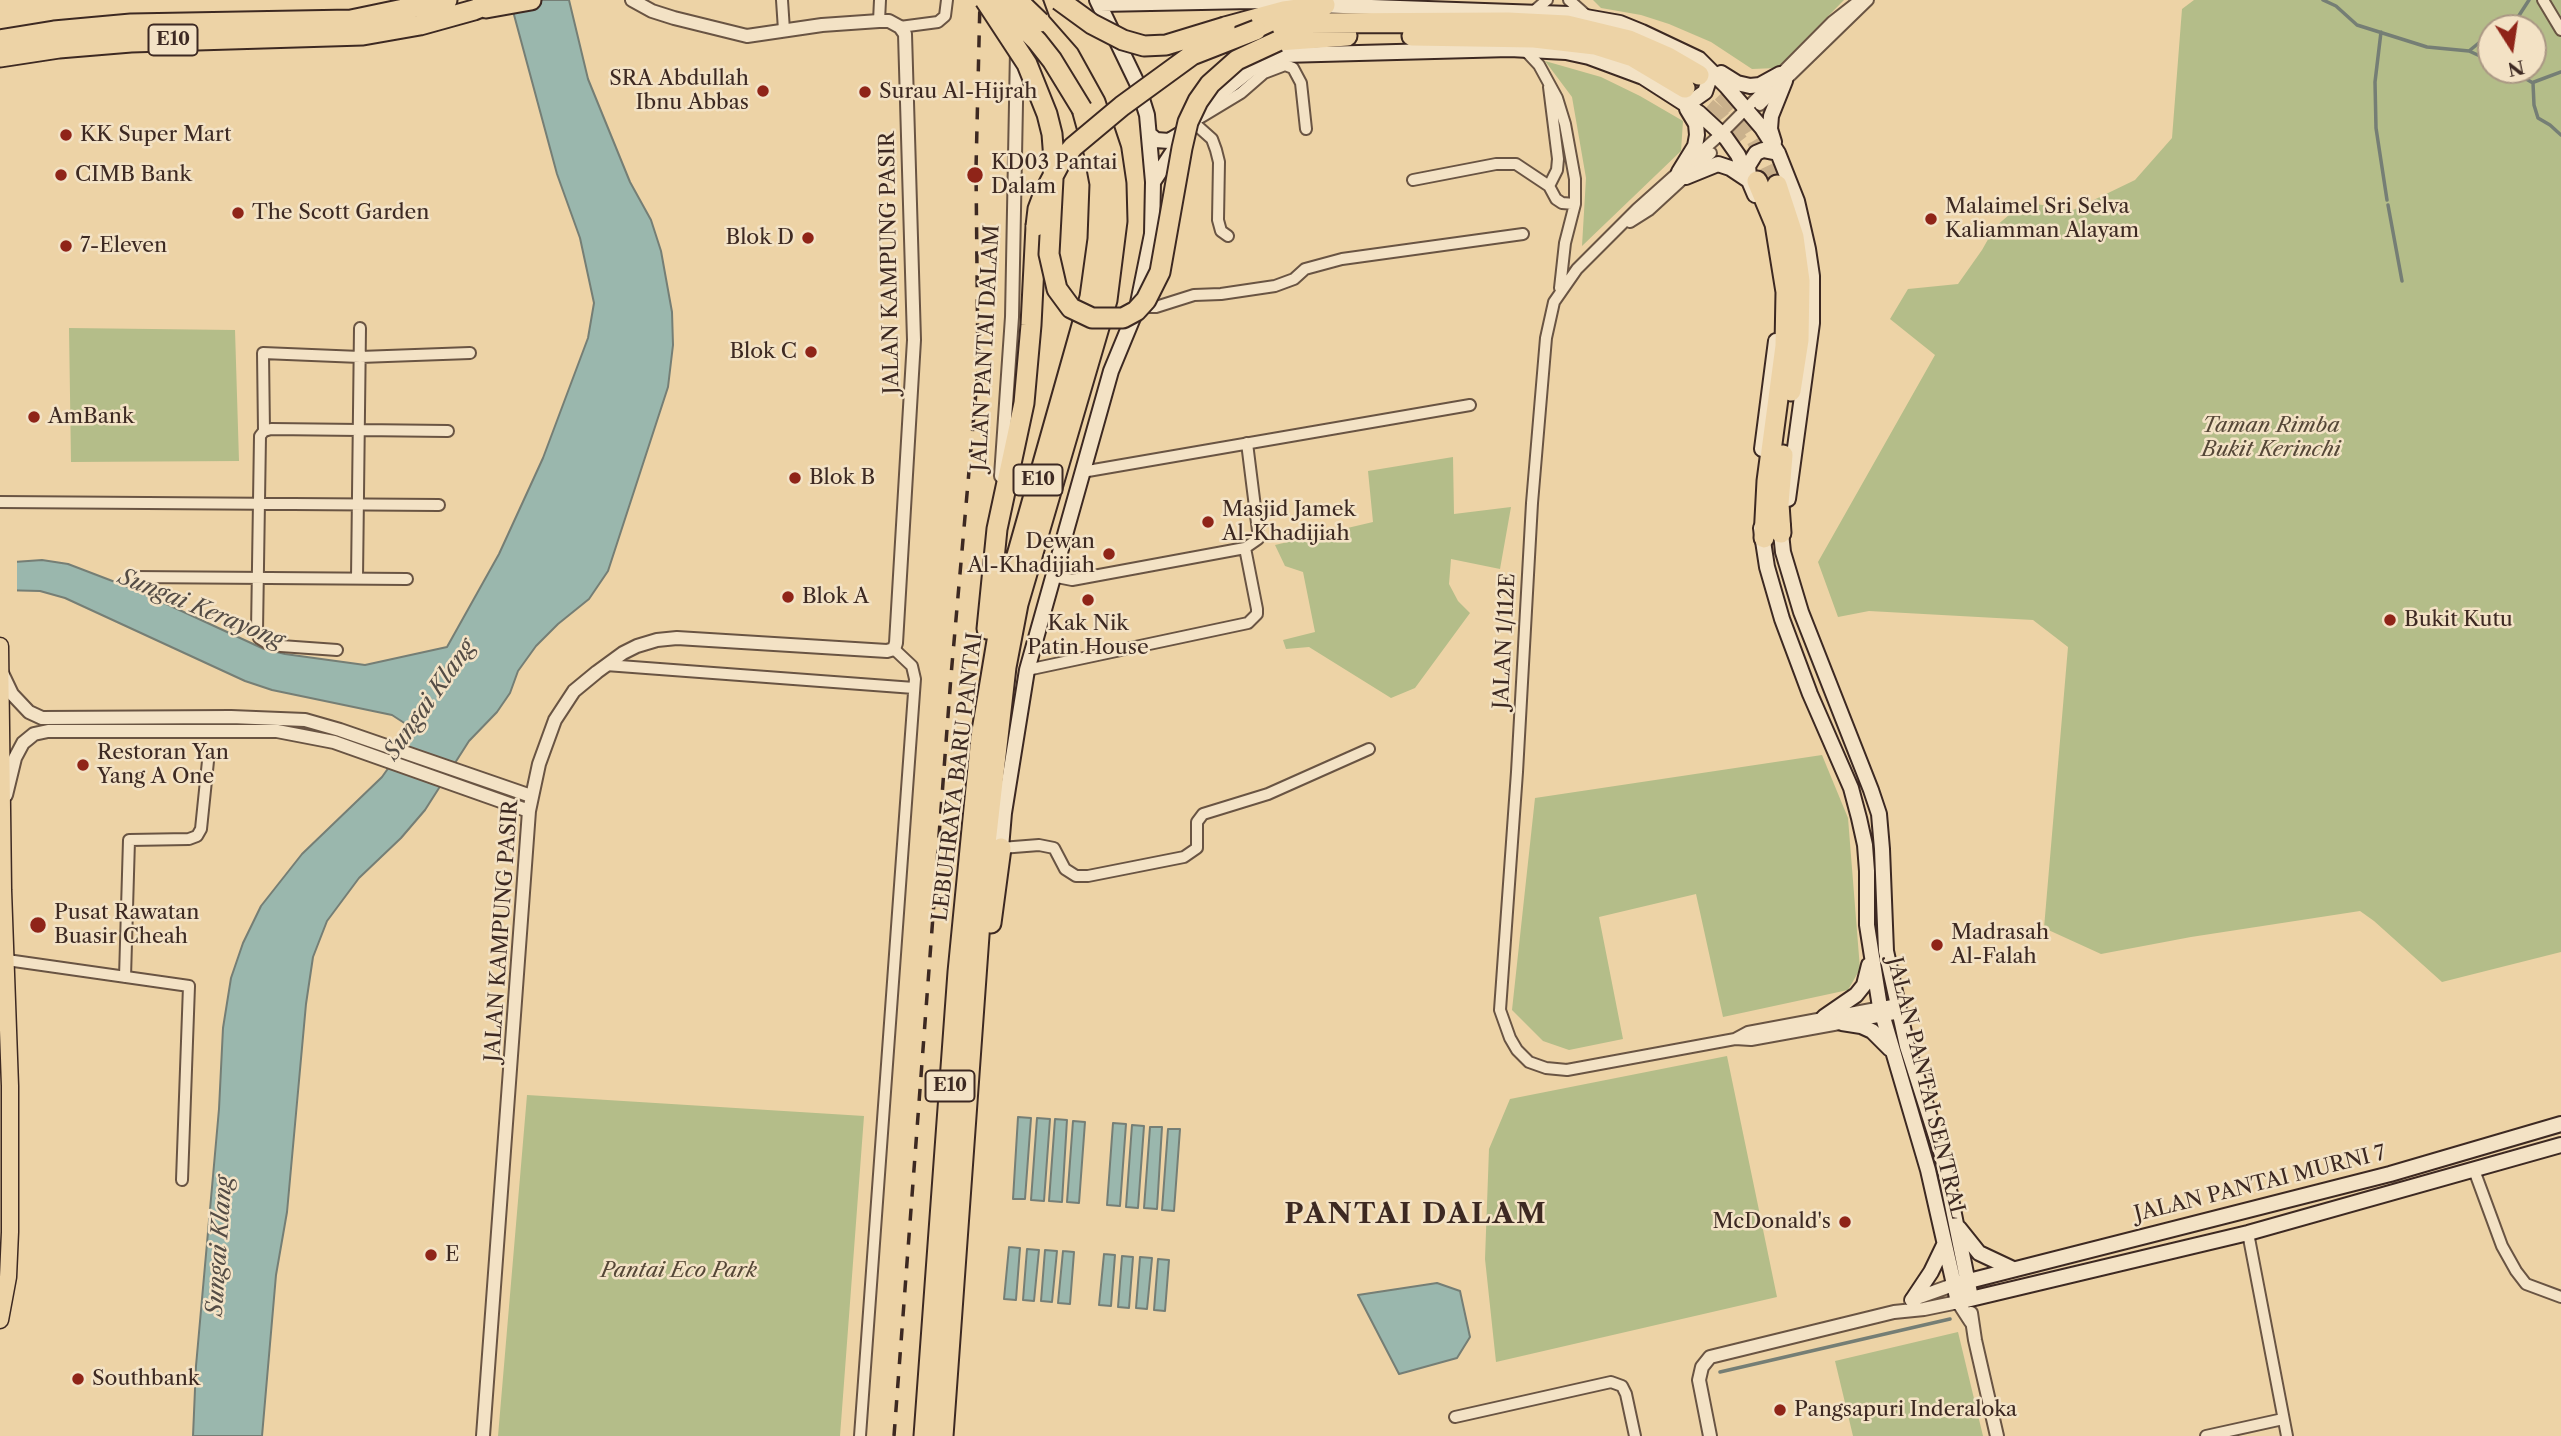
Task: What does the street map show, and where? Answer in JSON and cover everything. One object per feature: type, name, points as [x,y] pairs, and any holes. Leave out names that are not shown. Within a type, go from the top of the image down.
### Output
[{"type":"highway","points":[[351,20],[374,4],[387,0]]},
{"type":"highway","name":"E10","points":[[8,47],[131,24],[351,20],[447,0]]},
{"type":"highway","name":"E10","points":[[8,47],[363,35],[420,25],[499,0]]},
{"type":"highway","points":[[474,10],[531,0]]},
{"type":"highway","points":[[985,0],[1027,64],[1052,134],[1054,160],[1049,254],[1057,289],[1071,308],[1092,318],[1123,318],[1136,311],[1146,299],[1160,272],[1188,122],[1210,84],[1230,65],[1250,52],[1278,41],[1528,11]]},
{"type":"highway","name":"LEBUHRAYA BARU PANTAI","points":[[924,1436],[958,972],[981,737],[1003,605],[1090,296],[1100,214],[1100,184],[1088,106],[1037,41],[996,0]]},
{"type":"highway","name":"LEBUHRAYA BARU PANTAI","points":[[943,1436],[986,838],[1006,667],[1018,604],[1107,300],[1117,221],[1116,184],[1111,150],[1088,106],[1069,55],[1018,0]]},
{"type":"highway","name":"LEBUHRAYA BARU PANTAI","points":[[1032,0],[1040,22]]},
{"type":"highway","points":[[1059,0],[1092,24],[1123,40],[1144,46],[1166,45],[1284,11],[1325,5]]},
{"type":"highway","points":[[992,665],[987,629],[997,529],[1028,372],[1038,209],[1060,163],[1073,147],[1122,106],[1192,55],[1256,30],[1306,23],[1595,45],[1691,80]]},
{"type":"highway","points":[[1387,30],[1517,49]]},
{"type":"highway","points":[[1753,181],[1775,224],[1786,292],[1785,346],[1771,447],[1773,535]]},
{"type":"highway","points":[[1773,535],[1801,312],[1796,248],[1777,186]]},
{"type":"highway","points":[[972,1018],[985,962],[1001,848]]},
{"type":"main road","name":"JALAN PANTAI SENTRAL","points":[[1098,2],[1252,1],[1528,11],[1620,23],[1642,32],[1691,80],[1749,111],[1778,153],[1797,201],[1803,226],[1812,276],[1813,300],[1810,344],[1787,515],[1773,535],[1767,567],[1772,590],[1810,694],[1851,788],[1865,845],[1870,957],[1881,1012],[1928,1170],[1944,1245],[1960,1283]]},
{"type":"main road","points":[[1001,848],[1007,791],[1027,670],[1111,371],[1138,307],[1152,234],[1153,182],[1147,115],[1137,82],[1098,2]]},
{"type":"main road","name":"JALAN PANTAI SENTRAL","points":[[1153,182],[1190,125],[1208,103],[1227,86],[1270,59],[1304,54],[1517,49],[1566,52],[1614,65],[1643,77],[1691,80]]},
{"type":"main road","points":[[1682,174],[1698,135],[1690,113],[1691,80],[1750,86],[1782,78]]},
{"type":"main road","points":[[1753,181],[1748,166],[1755,153],[1763,150],[1778,153],[1770,129],[1782,78]]},
{"type":"main road","name":"JALAN PANTAI SENTRAL","points":[[1691,80],[1699,113],[1724,136],[1753,181]]},
{"type":"main road","points":[[1149,134],[1156,140],[1169,141],[1190,125]]},
{"type":"main road","points":[[1682,174],[1718,164],[1753,181]]},
{"type":"main road","name":"JALAN PANTAI SENTRAL","points":[[1773,535],[1783,552],[1794,592],[1879,814],[1885,951],[1910,1057],[1942,1155],[1956,1223],[1960,1283]]},
{"type":"main road","points":[[0,646],[3,807],[1,883],[10,1086],[10,1232],[8,1277],[0,1320]]},
{"type":"main road","points":[[1810,694],[1830,685]]},
{"type":"main road","points":[[1859,818],[1879,814]]},
{"type":"main road","points":[[1824,1017],[1856,995],[1864,985],[1870,957]]},
{"type":"main road","points":[[1842,1023],[1872,1031],[1885,1042],[1894,1056]]},
{"type":"main road","name":"JALAN PANTAI MURNI 7","points":[[1960,1283],[2390,1174],[2561,1124]]},
{"type":"main road","name":"JALAN PANTAI MURNI 7","points":[[1965,1300],[2248,1233],[2561,1145]]},
{"type":"main road","points":[[1956,1223],[1979,1253],[2013,1269]]},
{"type":"main road","points":[[1913,1298],[1931,1272],[1944,1245]]},
{"type":"main road","points":[[1960,1283],[1965,1300]]},
{"type":"street","points":[[632,0],[652,11],[674,18],[747,36],[822,25],[879,21],[900,27],[938,22],[944,16],[947,0]]},
{"type":"street","points":[[782,0],[784,30]]},
{"type":"street","points":[[879,21],[880,0]]},
{"type":"street","name":"JALAN PANTAI DALAM","points":[[997,529],[1012,317],[1018,0]]},
{"type":"street","points":[[1528,11],[1547,0]]},
{"type":"street","points":[[1569,0],[1589,17]]},
{"type":"street","points":[[1782,78],[1832,22],[1860,0]]},
{"type":"street","points":[[1782,78],[1868,0]]},
{"type":"street","points":[[2543,0],[2561,30]]},
{"type":"street","name":"JALAN KAMPUNG PASIR","points":[[483,1436],[529,811],[531,796],[555,720],[574,691],[606,665],[637,646],[677,638],[887,651],[894,649],[914,340],[906,43],[905,34],[900,27]]},
{"type":"street","points":[[1517,49],[1549,81],[1558,98],[1575,179],[1576,204],[1565,243],[1560,291]]},
{"type":"street","points":[[1228,236],[1221,231],[1217,220],[1219,162],[1216,150],[1212,139],[1190,125],[1241,93],[1265,73],[1284,65],[1293,68],[1301,83],[1306,129]]},
{"type":"street","name":"JALAN 1/112E","points":[[1735,1039],[1567,1070],[1546,1068],[1529,1062],[1517,1050],[1500,1010],[1542,374],[1550,315],[1560,291],[1577,269],[1611,235],[1649,210],[1682,174],[1782,78]]},
{"type":"street","points":[[1549,81],[1558,159],[1557,170],[1549,186]]},
{"type":"street","points":[[1413,180],[1508,163],[1523,167],[1549,186],[1556,200],[1576,204]]},
{"type":"street","points":[[1138,307],[1156,307],[1194,295],[1275,286],[1294,279],[1305,269],[1342,259],[1523,234]]},
{"type":"street","points":[[357,578],[360,328]]},
{"type":"street","points":[[337,650],[267,643],[259,638],[257,631],[260,440],[264,431],[263,353],[360,356],[470,353]]},
{"type":"street","points":[[1082,472],[1470,405]]},
{"type":"street","points":[[264,431],[448,431]]},
{"type":"street","points":[[1052,576],[1072,580],[1245,548],[1258,539],[1247,443]]},
{"type":"street","points":[[0,502],[439,505]]},
{"type":"street","points":[[1027,670],[1248,623],[1257,614],[1257,610],[1245,548]]},
{"type":"street","points":[[131,577],[407,579]]},
{"type":"street","points":[[860,1436],[914,688],[912,666],[894,649]]},
{"type":"street","points":[[606,665],[914,688]]},
{"type":"street","points":[[1,669],[12,694],[29,712],[43,718],[305,720],[337,736],[491,790],[529,811]]},
{"type":"street","points":[[3,807],[15,758],[23,743],[34,734],[277,731],[337,736]]},
{"type":"street","points":[[1001,848],[1040,845],[1054,848],[1065,869],[1076,876],[1184,857],[1197,848],[1197,822],[1203,814],[1268,794],[1369,749]]},
{"type":"street","points":[[125,977],[129,840],[189,839],[197,836],[201,829],[208,761]]},
{"type":"street","points":[[491,790],[531,796]]},
{"type":"street","points":[[6,960],[189,986],[182,1180]]},
{"type":"street","points":[[1735,1039],[1751,1040],[1842,1023],[1899,1008]]},
{"type":"street","points":[[1735,1039],[1748,1032],[1824,1017],[1881,1012]]},
{"type":"street","points":[[2474,1170],[2502,1245],[2516,1271],[2526,1284],[2561,1297]]},
{"type":"street","points":[[2248,1233],[2287,1436]]},
{"type":"street","points":[[1894,1312],[1913,1298],[1960,1283]]},
{"type":"street","points":[[1710,1436],[1699,1380],[1702,1367],[1710,1357],[1894,1312],[1965,1300],[1997,1436]]},
{"type":"street","points":[[1455,1417],[1611,1382],[1622,1386],[1626,1394],[1635,1436]]},
{"type":"street","points":[[2206,1436],[2283,1419]]},
{"type":"green space","points":[[1593,0],[1844,0],[1777,68],[1752,69],[1711,42],[1641,15],[1601,8]]},
{"type":"green space","name":"Taman Rimba Bukit Kerinchi","points":[[2194,0],[2561,0],[2561,952],[2442,982],[2360,911],[2101,954],[2044,928],[2068,647],[2033,620],[1869,611],[1838,617],[1818,562],[1935,355],[1890,319],[1908,289],[1958,284],[1995,227],[2024,202],[2073,210],[2135,180],[2172,138],[2182,9]]},
{"type":"green space","points":[[1545,61],[1601,77],[1683,121],[1681,151],[1582,246],[1586,178],[1572,97]]},
{"type":"green space","points":[[69,328],[235,330],[239,461],[71,462]]},
{"type":"green space","points":[[1453,457],[1454,514],[1511,507],[1500,569],[1451,559],[1449,584],[1458,601],[1470,613],[1415,688],[1391,698],[1309,647],[1286,649],[1283,640],[1315,632],[1303,572],[1285,566],[1275,545],[1373,522],[1368,471]]},
{"type":"green space","points":[[1822,755],[1848,818],[1860,969],[1848,990],[1723,1017],[1696,894],[1599,917],[1623,1039],[1569,1050],[1543,1041],[1512,1010],[1535,798]]},
{"type":"green space","points":[[1727,1056],[1777,1297],[1496,1362],[1485,1259],[1489,1149],[1510,1099]]},
{"type":"green space","name":"Pantai Eco Park","points":[[527,1095],[864,1116],[840,1436],[498,1436]]},
{"type":"green space","points":[[1958,1332],[1983,1436],[1853,1436],[1835,1361]]},
{"type":"water","name":"Sungai Klang","points":[[510,0],[569,0],[588,79],[630,182],[651,220],[661,251],[672,312],[673,345],[668,387],[608,571],[589,599],[536,646],[518,671],[510,693],[497,712],[469,741],[425,810],[401,838],[359,878],[327,921],[313,957],[306,1004],[287,1212],[276,1275],[262,1436],[193,1436],[196,1366],[219,1109],[223,1028],[231,978],[243,943],[261,906],[302,854],[382,777],[411,736],[412,728],[392,715],[272,690],[245,681],[65,598],[40,591],[0,590],[0,563],[42,560],[68,564],[136,590],[264,649],[285,654],[365,665],[447,647],[499,554],[543,458],[588,338],[594,303],[580,238],[557,174]]},
{"type":"water","points":[[1018,1117],[1031,1118],[1025,1199],[1013,1199]]},
{"type":"water","points":[[1037,1118],[1050,1119],[1044,1201],[1031,1200]]},
{"type":"water","points":[[1055,1119],[1067,1120],[1062,1202],[1049,1201]]},
{"type":"water","points":[[1073,1121],[1085,1122],[1079,1203],[1067,1202]]},
{"type":"water","points":[[1113,1123],[1126,1124],[1120,1206],[1107,1205]]},
{"type":"water","points":[[1132,1125],[1144,1126],[1138,1208],[1126,1207]]},
{"type":"water","points":[[1150,1127],[1162,1127],[1157,1209],[1144,1208]]},
{"type":"water","points":[[1168,1129],[1180,1129],[1174,1211],[1162,1210]]},
{"type":"water","points":[[1009,1247],[1020,1248],[1016,1300],[1004,1299]]},
{"type":"water","points":[[1027,1249],[1039,1250],[1034,1301],[1023,1300]]},
{"type":"water","points":[[1045,1250],[1057,1251],[1052,1302],[1041,1301]]},
{"type":"water","points":[[1063,1251],[1074,1252],[1070,1304],[1058,1303]]},
{"type":"water","points":[[1104,1254],[1115,1255],[1111,1306],[1099,1305]]},
{"type":"water","points":[[1122,1256],[1133,1257],[1129,1308],[1118,1307]]},
{"type":"water","points":[[1140,1257],[1152,1258],[1147,1309],[1136,1308]]},
{"type":"water","points":[[1158,1259],[1169,1260],[1165,1311],[1154,1310]]},
{"type":"water","points":[[1437,1283],[1460,1291],[1470,1337],[1457,1358],[1399,1374],[1358,1295]]},
{"type":"pier","points":[[0,559],[17,559],[17,593],[0,594]]},
{"type":"waterway","points":[[2323,0],[2336,6],[2357,25],[2427,47],[2469,51],[2477,55]]},
{"type":"waterway","points":[[2520,14],[2529,0]]},
{"type":"waterway","points":[[2381,32],[2375,82],[2376,128],[2387,200]]},
{"type":"waterway","points":[[2469,51],[2477,44]]},
{"type":"waterway","points":[[2547,77],[2561,72]]},
{"type":"waterway","points":[[2533,84],[2538,118],[2561,135]]},
{"type":"waterway","points":[[2388,205],[2402,281]]},
{"type":"waterway","points":[[1720,1372],[1950,1319]]},
{"type":"tunnel","points":[[1699,75],[1719,90],[1737,109],[1756,140],[1777,185]]},
{"type":"tunnel","points":[[1685,88],[1721,119],[1742,146],[1754,173]]},
{"type":"railway","points":[[894,1436],[951,676],[978,369],[976,169],[980,0]]},
{"type":"place","name":"SRA Abdullah Ibnu Abbas","points":[[763,91]]},
{"type":"place","name":"Surau Al-Hijrah","points":[[865,92]]},
{"type":"place","name":"KK Super Mart","points":[[66,135]]},
{"type":"place","name":"CIMB Bank","points":[[61,175]]},
{"type":"place","name":"KD03 Pantai Dalam","points":[[975,175]]},
{"type":"place","name":"The Scott Garden","points":[[238,213]]},
{"type":"place","name":"Malaimel Sri Selva Kaliamman Alayam","points":[[1931,219]]},
{"type":"place","name":"Blok D","points":[[808,238]]},
{"type":"place","name":"7-Eleven","points":[[66,246]]},
{"type":"place","name":"Blok C","points":[[811,352]]},
{"type":"place","name":"AmBank","points":[[34,417]]},
{"type":"place","name":"Blok B","points":[[795,478]]},
{"type":"place","name":"Masjid Jamek Al-Khadijiah","points":[[1208,522]]},
{"type":"place","name":"Dewan Al-Khadijiah","points":[[1109,554]]},
{"type":"place","name":"Blok A","points":[[788,597]]},
{"type":"place","name":"Kak Nik Patin House","points":[[1088,600]]},
{"type":"place","name":"Bukit Kutu","points":[[2390,620]]},
{"type":"place","name":"Restoran Yan Yang A One","points":[[83,765]]},
{"type":"place","name":"Pusat Rawatan Buasir Cheah","points":[[38,925]]},
{"type":"place","name":"Madrasah Al-Falah","points":[[1937,945]]},
{"type":"place","name":"McDonald's","points":[[1845,1222]]},
{"type":"place","name":"E","points":[[431,1255]]},
{"type":"place","name":"Southbank","points":[[78,1379]]},
{"type":"place","name":"Pangsapuri Inderaloka","points":[[1780,1410]]},
{"type":"district","name":"PANTAI DALAM","points":[[1416,1215]]},
{"type":"water label","name":"Sungai Kerayong","points":[[201,609]]}]
